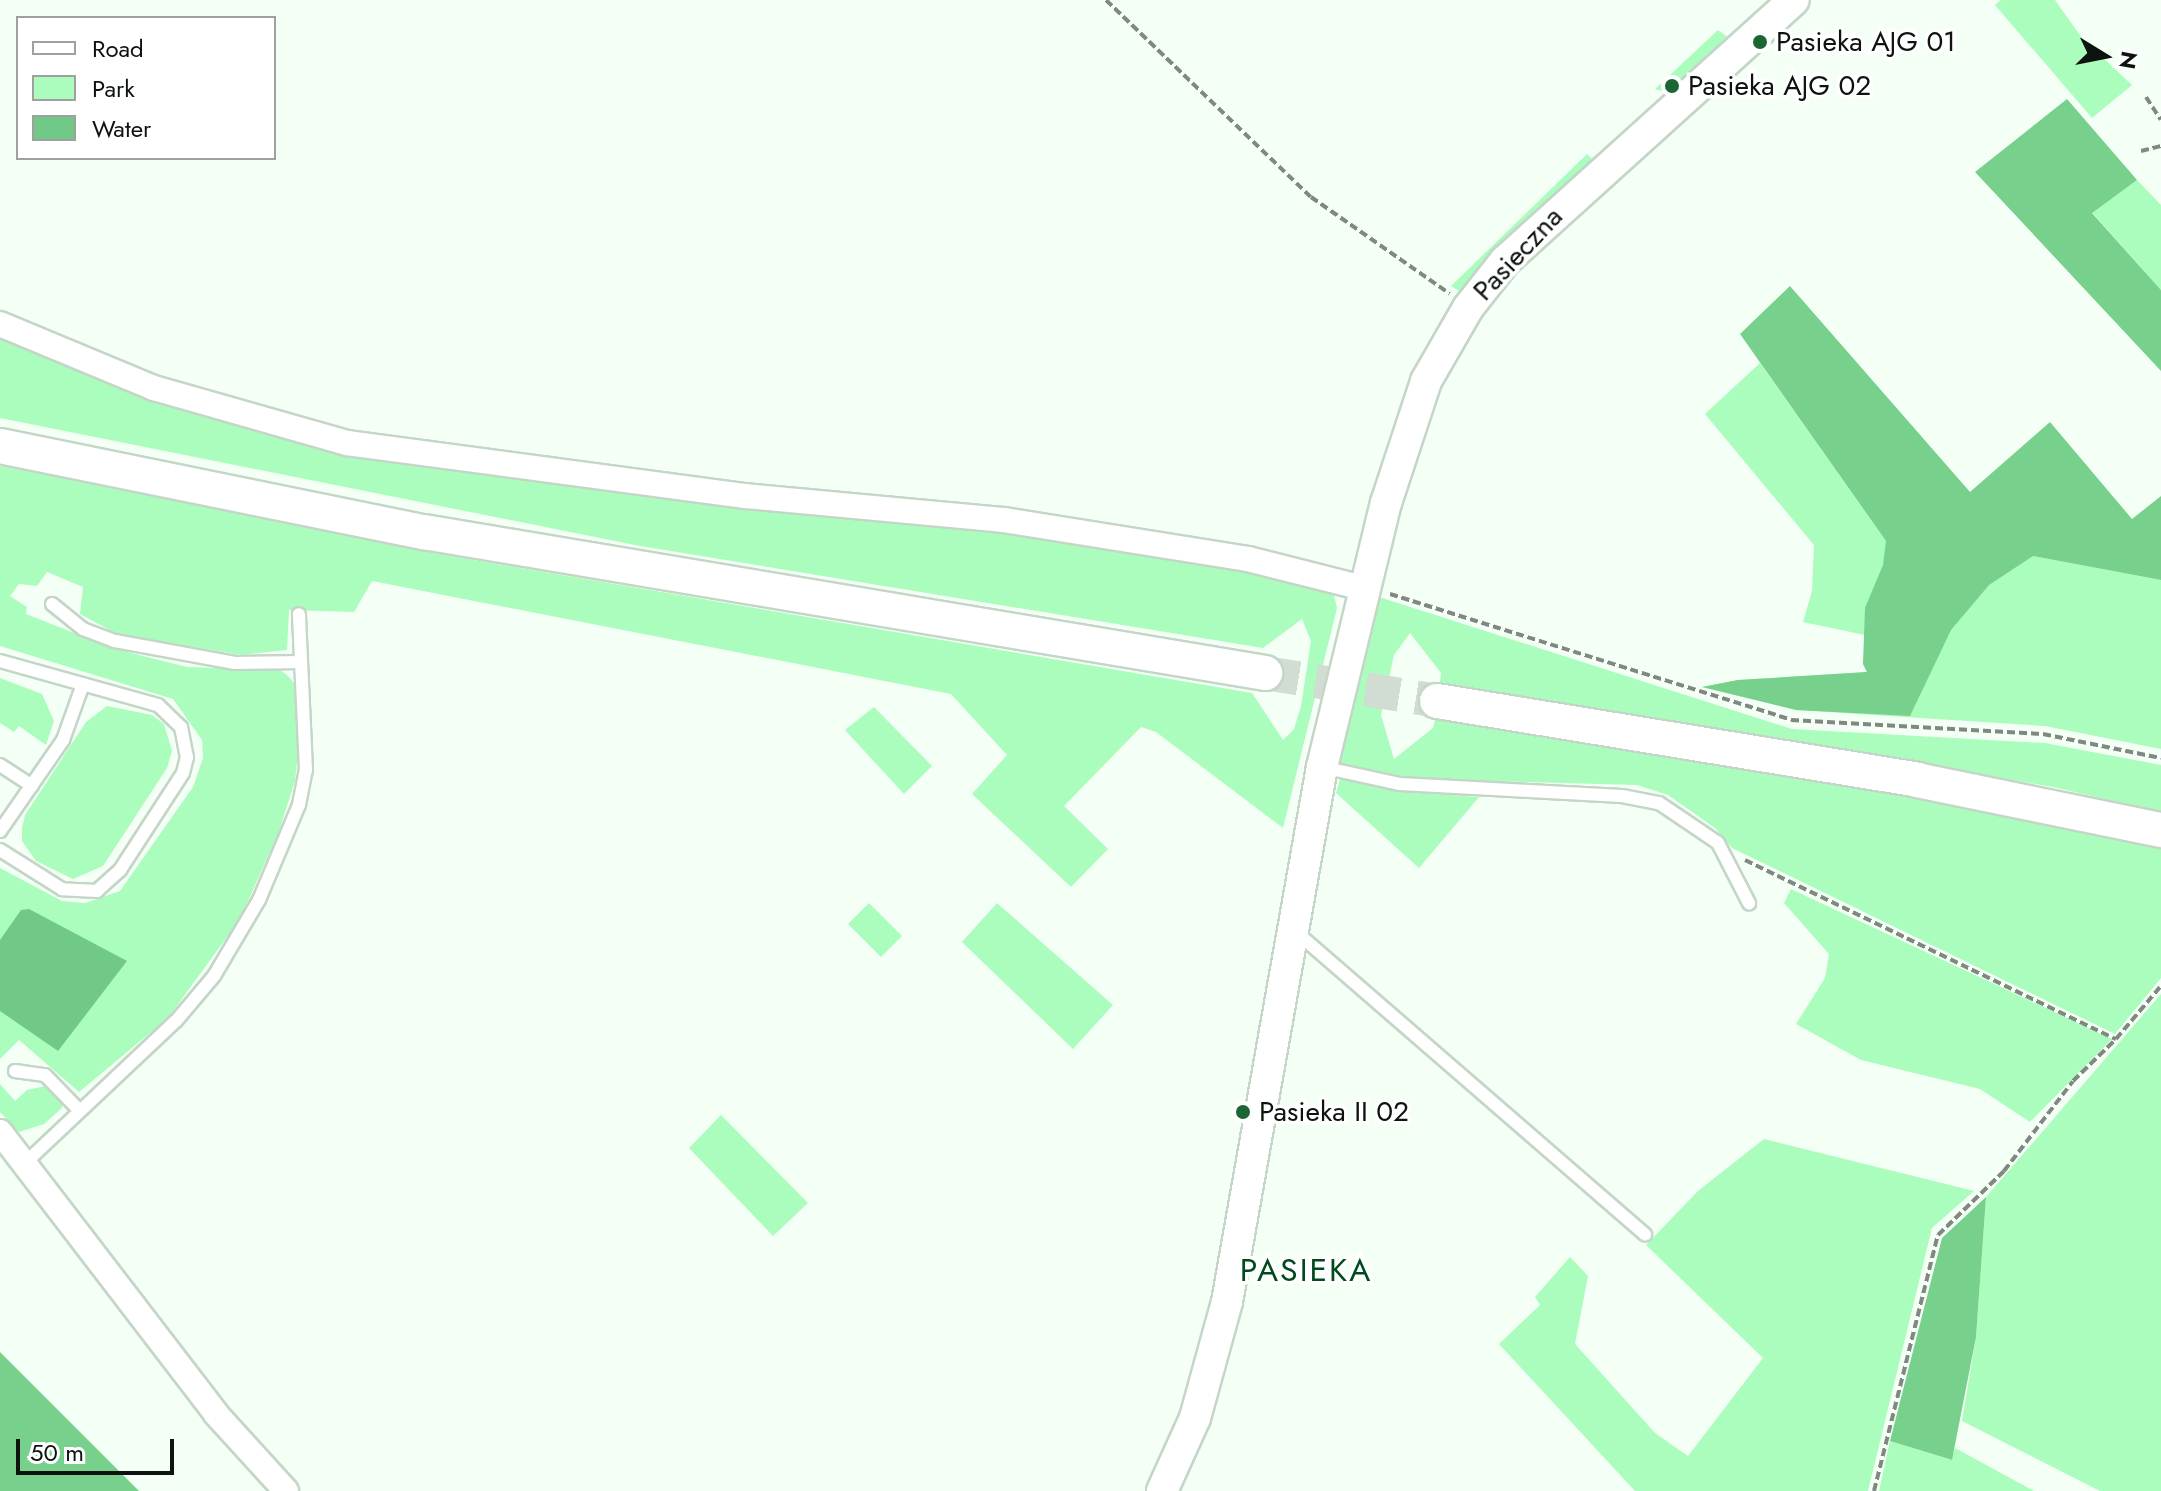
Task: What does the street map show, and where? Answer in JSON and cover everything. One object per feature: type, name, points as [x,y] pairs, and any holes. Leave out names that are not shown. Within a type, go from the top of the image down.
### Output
[{"type":"main road","points":[[0,446],[424,532],[1265,673]]},
{"type":"main road","points":[[1437,701],[1917,780],[2161,830]]},
{"type":"street","name":"Pasieczna","points":[[1162,1491],[1195,1418],[1227,1302],[1290,927],[1322,767],[1363,588],[1417,405],[1468,308],[1505,261],[1561,206],[1794,0]]},
{"type":"street","points":[[0,324],[154,388],[347,443],[745,496],[1004,520],[1248,559],[1363,588]]},
{"type":"street","points":[[0,1132],[216,1414],[286,1491]]},
{"type":"lane","points":[[52,604],[83,629],[115,641],[235,663],[301,662]]},
{"type":"lane","points":[[24,1164],[176,1021],[214,976],[259,900],[299,805],[306,770],[299,614]]},
{"type":"lane","points":[[0,661],[158,705],[170,715],[185,743],[183,773],[120,870],[97,891],[62,889],[0,850]]},
{"type":"lane","points":[[0,831],[63,740],[83,684]]},
{"type":"lane","points":[[0,765],[32,786]]},
{"type":"lane","points":[[1322,767],[1400,784],[1648,800],[1703,828],[1718,843],[1749,903]]},
{"type":"lane","points":[[1290,927],[1645,1234]]},
{"type":"lane","points":[[15,1071],[45,1075],[80,1111]]},
{"type":"path","points":[[1106,0],[1311,197],[1468,308]]},
{"type":"path","points":[[2146,97],[2161,120]]},
{"type":"path","points":[[2141,151],[2161,146]]},
{"type":"path","points":[[1363,588],[1791,720],[2043,734],[2161,758]]},
{"type":"path","points":[[1718,843],[2116,1039]]},
{"type":"path","points":[[1874,1491],[1938,1235],[2004,1171],[2073,1081],[2116,1039],[2161,986]]},
{"type":"green space","points":[[2001,0],[2055,0],[2082,38],[2132,85],[2092,118],[1995,5]]},
{"type":"green space","points":[[1718,30],[1730,39],[1669,93],[1655,89]]},
{"type":"green space","points":[[1587,154],[1594,161],[1464,294],[1451,286]]},
{"type":"green space","points":[[2137,180],[2161,205],[2161,290],[2092,212]]},
{"type":"green space","points":[[0,334],[135,394],[304,443],[785,512],[975,528],[1284,577],[1333,592],[1337,608],[1283,828],[1156,732],[1141,727],[1064,806],[1108,849],[1071,887],[972,794],[1007,755],[951,694],[372,581],[354,612],[289,610],[287,650],[241,655],[117,634],[80,614],[83,587],[47,572],[37,586],[19,584],[10,596],[27,607],[26,614],[115,649],[187,667],[280,670],[295,684],[299,745],[295,781],[279,831],[240,919],[168,1018],[79,1092],[19,1040],[0,1059],[0,868],[62,901],[85,903],[120,891],[193,787],[203,758],[202,740],[173,699],[0,646],[0,466],[238,510],[433,553],[1252,693],[1283,740],[1294,729],[1301,706],[1311,641],[1302,619],[1263,648],[640,546],[0,418]]},
{"type":"green space","points":[[1760,363],[1886,541],[2033,556],[2161,580],[2161,749],[2045,726],[1796,710],[1702,687],[1738,680],[1867,672],[1863,664],[1865,635],[1803,622],[1812,591],[1814,545],[1705,414]]},
{"type":"green space","points":[[1379,597],[1792,729],[2045,743],[2161,765],[2161,812],[2053,787],[1440,682],[1441,673],[1410,633],[1394,655],[1381,715],[1394,759],[1433,728],[1436,715],[1873,786],[2161,848],[2161,978],[2115,1034],[1732,848],[1715,828],[1668,795],[1637,785],[1414,779],[1338,765]]},
{"type":"green space","points":[[0,678],[42,694],[54,721],[46,745],[19,726],[14,732],[0,723]]},
{"type":"green space","points":[[107,706],[152,715],[164,724],[172,751],[167,768],[103,866],[73,879],[36,861],[22,841],[22,828],[25,815],[86,722]]},
{"type":"green space","points":[[874,707],[932,766],[904,794],[845,730]]},
{"type":"green space","points":[[1340,779],[1412,792],[1479,797],[1419,868],[1336,793]]},
{"type":"green space","points":[[1791,889],[2112,1039],[2030,1122],[1980,1089],[1861,1060],[1796,1024],[1825,978],[1829,954],[1784,903]]},
{"type":"green space","points":[[869,903],[902,936],[881,957],[848,924]]},
{"type":"green space","points":[[997,903],[1113,1005],[1073,1049],[962,942]]},
{"type":"green space","points":[[2161,994],[2161,1491],[2100,1491],[1962,1421],[1976,1337],[1986,1197]]},
{"type":"green space","points":[[0,1084],[15,1101],[27,1090],[45,1086],[62,1101],[62,1108],[44,1124],[19,1132],[0,1112]]},
{"type":"green space","points":[[721,1115],[808,1203],[773,1236],[689,1148]]},
{"type":"green space","points":[[1764,1139],[1974,1191],[1932,1228],[1868,1491],[1635,1491],[1499,1344],[1540,1305],[1535,1297],[1570,1257],[1588,1276],[1575,1344],[1655,1433],[1688,1456],[1763,1358],[1646,1245],[1698,1191]]},
{"type":"green space","points":[[1890,1441],[1951,1460],[1955,1448],[2034,1491],[1879,1491]]},
{"type":"shaded area","points":[[2067,99],[2137,180],[2092,213],[2161,290],[2161,371],[1975,172]]},
{"type":"shaded area","points":[[1790,286],[1970,492],[2050,422],[2132,519],[2161,496],[2161,580],[2033,556],[1989,585],[1951,630],[1910,716],[1796,710],[1702,687],[1738,680],[1867,672],[1863,664],[1865,608],[1883,565],[1886,541],[1740,334]]},
{"type":"shaded area","points":[[1986,1197],[1976,1337],[1952,1460],[1890,1441],[1942,1238]]},
{"type":"shaded area","points":[[0,1352],[139,1491],[0,1491]]},
{"type":"water","points":[[29,909],[127,961],[58,1051],[0,1011],[0,940],[21,910]]},
{"type":"tunnel","points":[[1265,673],[1437,701]]},
{"type":"place","name":"Pasieka AJG 01","points":[[1760,42]]},
{"type":"place","name":"Pasieka AJG 02","points":[[1672,86]]},
{"type":"place","name":"Pasieka II 02","points":[[1243,1112]]},
{"type":"district","name":"PASIEKA","points":[[1306,1270]]}]
